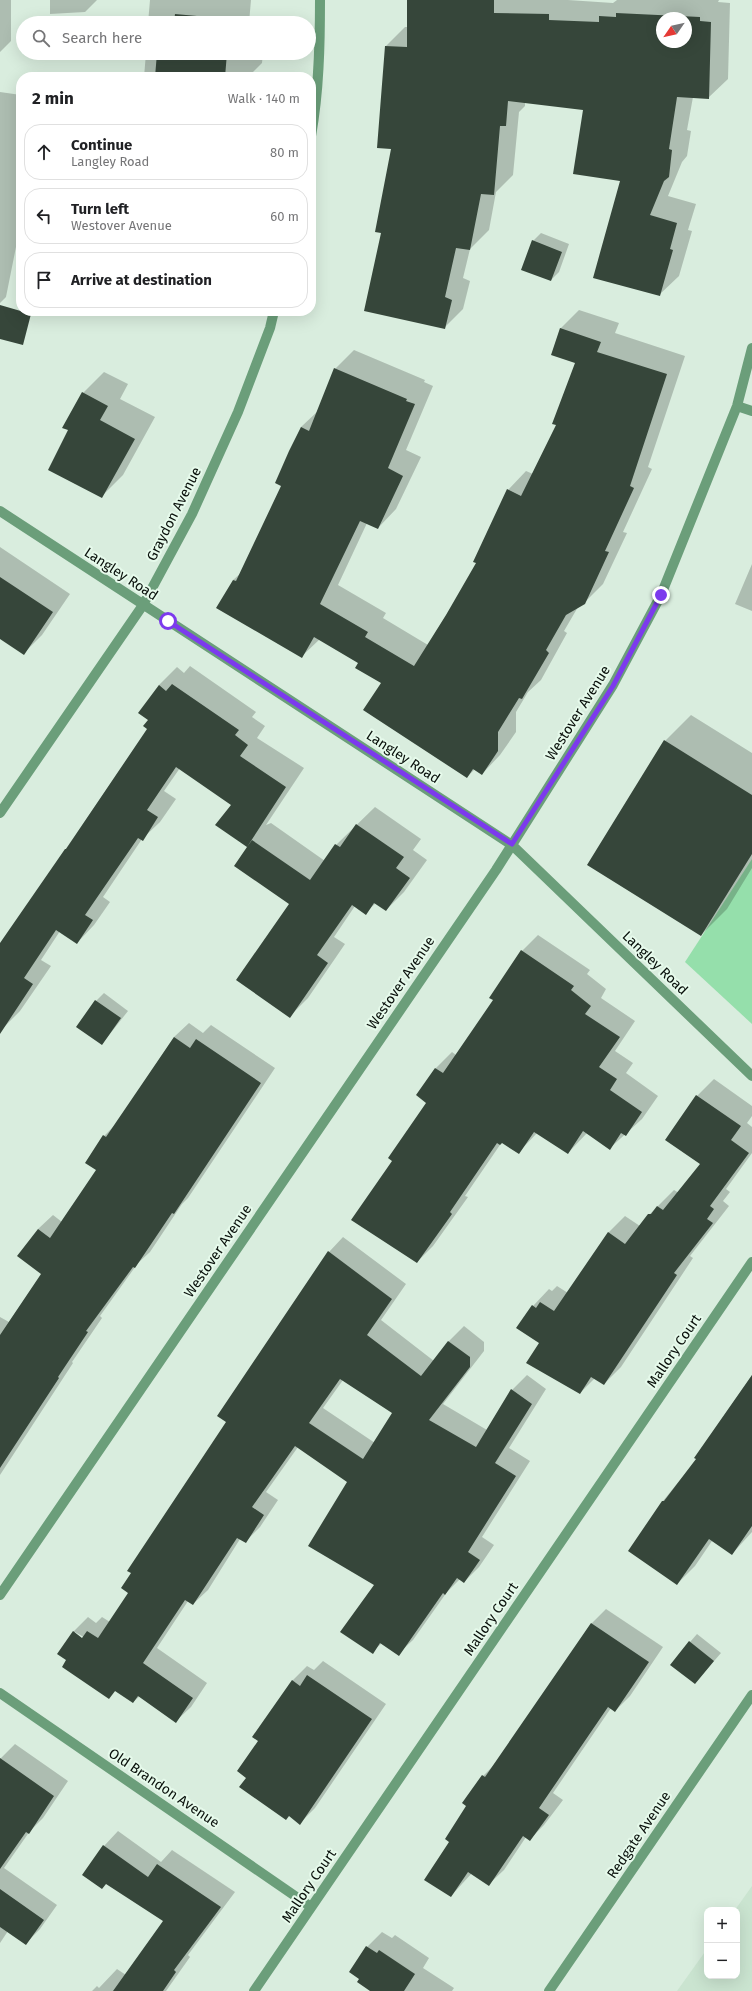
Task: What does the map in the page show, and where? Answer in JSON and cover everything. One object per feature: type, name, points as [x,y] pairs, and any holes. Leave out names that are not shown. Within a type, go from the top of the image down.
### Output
[{"type":"street","points":[[316,98],[320,44],[320,0]]},
{"type":"street","name":"Graydon Avenue","points":[[0,813],[143,605],[192,514],[235,418],[270,328],[273,316]]},
{"type":"street","name":"Westover Avenue","points":[[0,1595],[512,844],[613,686],[661,595],[737,406],[752,348]]},
{"type":"street","points":[[737,406],[752,411]]},
{"type":"street","name":"Langley Road","points":[[0,511],[512,844],[752,1076]]},
{"type":"street","name":"Mallory Court","points":[[254,1991],[752,1262]]},
{"type":"street","name":"Old Brandon Avenue","points":[[0,1693],[312,1906]]},
{"type":"street","name":"Redgate Avenue","points":[[549,1991],[752,1695]]},
{"type":"shaded area","points":[[752,1886],[752,1991],[677,1991],[704,1953],[704,1979],[740,1979],[740,1907],[737,1907]]},
{"type":"green space","points":[[752,859],[752,1024],[685,962]]},
{"type":"building","points":[[407,0],[494,0],[494,13],[549,14],[549,20],[599,22],[599,16],[616,17],[616,13],[656,15],[656,48],[692,48],[692,17],[700,17],[700,21],[711,22],[709,99],[677,97],[669,149],[672,150],[669,177],[664,181],[650,215],[677,223],[670,249],[673,250],[660,296],[593,278],[620,181],[573,174],[583,110],[508,101],[506,126],[500,126],[494,195],[481,194],[470,250],[456,248],[445,297],[452,300],[445,329],[364,311],[381,233],[375,232],[391,149],[377,148],[385,46],[407,47]]},
{"type":"building","points":[[175,14],[197,16],[175,16]]},
{"type":"building","points":[[156,60],[226,60],[225,72],[155,72]]},
{"type":"building","points":[[532,240],[562,252],[551,281],[521,270]]},
{"type":"building","points":[[0,305],[16,310],[16,316],[30,316],[23,345],[0,339]]},
{"type":"building","points":[[560,328],[601,342],[597,352],[667,374],[630,486],[634,488],[605,551],[609,552],[585,604],[566,615],[546,650],[549,653],[522,699],[519,698],[498,732],[498,751],[482,775],[473,769],[467,778],[363,710],[381,683],[355,668],[358,663],[314,637],[302,658],[216,608],[233,580],[236,581],[281,486],[275,483],[289,451],[301,427],[309,431],[334,368],[407,399],[406,401],[415,404],[388,468],[403,476],[378,529],[360,521],[320,604],[368,632],[365,637],[414,666],[476,563],[473,562],[507,489],[521,496],[556,425],[552,424],[575,363],[551,355]]},
{"type":"building","points":[[82,392],[108,406],[100,420],[135,439],[102,498],[48,470],[68,430],[62,428]]},
{"type":"building","points":[[0,577],[53,612],[24,655],[0,639]]},
{"type":"building","points":[[172,684],[239,730],[235,735],[248,745],[240,756],[286,787],[247,847],[215,825],[231,805],[176,767],[147,810],[158,817],[143,841],[138,838],[85,915],[93,920],[77,944],[56,930],[24,978],[33,984],[0,1034],[0,943],[147,729],[143,726],[148,720],[138,713],[159,685],[166,691]]},
{"type":"building","points":[[664,740],[752,795],[752,854],[701,936],[587,865]]},
{"type":"building","points":[[356,824],[404,857],[396,868],[410,878],[386,911],[374,903],[366,915],[352,905],[317,955],[328,963],[290,1018],[236,980],[289,904],[234,866],[252,840],[310,880],[335,844],[340,847]]},
{"type":"building","points":[[521,950],[574,986],[571,990],[591,1006],[585,1014],[620,1037],[599,1067],[617,1079],[610,1090],[642,1112],[626,1136],[621,1133],[610,1150],[583,1131],[568,1154],[534,1132],[519,1154],[502,1143],[500,1145],[497,1143],[450,1212],[452,1214],[417,1263],[351,1220],[392,1161],[388,1158],[426,1103],[416,1095],[435,1068],[443,1073],[493,1000],[489,998]]},
{"type":"building","points":[[95,1000],[121,1018],[102,1045],[76,1027]]},
{"type":"building","points":[[174,1037],[190,1048],[196,1039],[261,1083],[174,1214],[172,1213],[135,1268],[133,1267],[86,1331],[88,1332],[0,1468],[0,1335],[41,1274],[17,1256],[38,1229],[50,1238],[96,1170],[85,1163],[103,1135],[106,1137]]},
{"type":"building","points":[[696,1095],[741,1126],[731,1140],[749,1153],[710,1206],[714,1209],[707,1219],[713,1223],[674,1273],[677,1275],[604,1385],[591,1377],[580,1394],[526,1363],[539,1343],[516,1328],[532,1305],[536,1308],[540,1302],[554,1311],[608,1232],[625,1244],[648,1214],[651,1214],[657,1206],[663,1210],[700,1164],[665,1140]]},
{"type":"building","points":[[328,1251],[392,1299],[367,1335],[421,1376],[448,1341],[470,1357],[470,1367],[429,1420],[476,1447],[511,1389],[532,1404],[495,1463],[516,1476],[468,1552],[480,1560],[464,1583],[457,1578],[445,1595],[443,1593],[399,1656],[380,1643],[373,1654],[340,1632],[374,1585],[308,1546],[347,1482],[295,1446],[252,1507],[264,1515],[246,1543],[237,1538],[193,1605],[185,1600],[143,1663],[193,1698],[176,1723],[138,1696],[133,1703],[115,1691],[109,1699],[62,1667],[66,1660],[57,1654],[73,1631],[82,1638],[87,1631],[98,1638],[128,1593],[121,1588],[131,1573],[127,1571],[226,1422],[217,1416]],"holes":[[[340,1379],[392,1413],[363,1459],[309,1423]]]},
{"type":"building","points":[[752,1375],[752,1526],[732,1555],[709,1539],[677,1585],[628,1551],[662,1501],[664,1501],[696,1459],[694,1458]]},
{"type":"building","points":[[591,1623],[649,1662],[615,1712],[608,1707],[539,1808],[549,1815],[530,1841],[523,1836],[489,1886],[468,1872],[451,1897],[424,1880],[449,1842],[445,1839],[466,1806],[462,1803],[482,1775],[485,1777]]},
{"type":"building","points":[[689,1641],[714,1661],[695,1684],[670,1665]]},
{"type":"building","points":[[307,1675],[372,1719],[300,1825],[289,1816],[286,1820],[239,1787],[246,1778],[237,1771],[258,1741],[252,1737],[292,1680],[300,1686]]},
{"type":"building","points":[[0,1758],[54,1796],[29,1834],[26,1832],[0,1869]]},
{"type":"building","points":[[103,1845],[148,1877],[157,1864],[221,1907],[174,1970],[176,1972],[163,1991],[113,1991],[163,1921],[106,1884],[102,1889],[82,1875]]},
{"type":"building","points":[[0,1889],[44,1920],[26,1945],[0,1927]]},
{"type":"building","points":[[366,1946],[377,1953],[379,1950],[415,1974],[404,1991],[370,1991],[357,1982],[359,1979],[349,1972]]},
{"type":"route","points":[[168,621],[512,844],[613,686],[661,595]]}]
